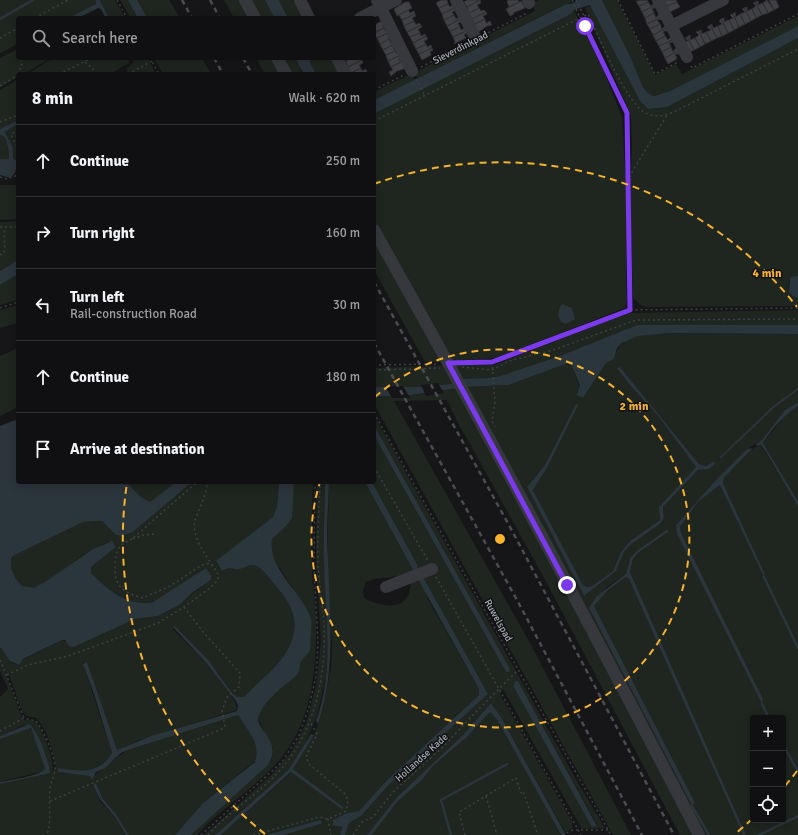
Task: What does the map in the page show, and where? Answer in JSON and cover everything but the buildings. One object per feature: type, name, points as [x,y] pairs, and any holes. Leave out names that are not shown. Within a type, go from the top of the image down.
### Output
[{"type":"street","points":[[245,0],[254,16]]},
{"type":"street","points":[[300,0],[308,16]]},
{"type":"street","points":[[363,16],[379,4],[396,0]]},
{"type":"street","points":[[456,0],[476,39]]},
{"type":"street","points":[[658,0],[674,25],[687,57]]},
{"type":"street","points":[[674,25],[723,0]]},
{"type":"street","points":[[379,4],[413,74]]},
{"type":"street","points":[[279,60],[285,72]]},
{"type":"street","points":[[338,60],[345,72]]},
{"type":"street","points":[[376,234],[450,366],[602,647],[699,835]]},
{"type":"street","points":[[386,588],[432,569]]},
{"type":"path","points":[[40,16],[68,0]]},
{"type":"path","points":[[117,0],[126,16]]},
{"type":"path","points":[[576,0],[582,10],[588,34],[627,113],[630,310]]},
{"type":"path","points":[[618,0],[655,74],[687,57],[692,68],[798,14]]},
{"type":"path","points":[[572,1],[581,18]]},
{"type":"path","name":"Sieverdinkpad","points":[[376,89],[413,74],[476,39],[533,10],[529,2]]},
{"type":"path","points":[[376,120],[588,14],[630,99],[636,106],[646,113],[655,116],[667,115],[798,49]]},
{"type":"path","points":[[0,38],[16,29]]},
{"type":"path","points":[[19,72],[22,66],[20,60]]},
{"type":"path","points":[[62,72],[88,60]]},
{"type":"path","points":[[133,72],[152,61],[158,72]]},
{"type":"path","points":[[85,62],[93,69],[94,72]]},
{"type":"path","points":[[413,74],[425,95]]},
{"type":"path","points":[[0,86],[16,75]]},
{"type":"path","points":[[0,122],[16,115]]},
{"type":"path","points":[[628,177],[667,115]]},
{"type":"path","points":[[16,131],[11,135],[16,145]]},
{"type":"path","points":[[0,177],[7,179],[16,176]]},
{"type":"path","points":[[0,255],[4,253],[4,231],[6,226]]},
{"type":"path","points":[[0,227],[16,227]]},
{"type":"path","points":[[0,308],[16,303]]},
{"type":"path","points":[[376,370],[492,362],[630,310],[798,308]]},
{"type":"path","points":[[376,366],[450,366],[492,371],[509,361],[553,350],[636,320],[798,319]]},
{"type":"path","points":[[492,362],[493,389]]},
{"type":"path","name":"Ruwelspad","points":[[376,417],[611,835]]},
{"type":"path","points":[[132,538],[195,484]]},
{"type":"path","points":[[7,675],[28,665],[68,656],[158,623],[184,607],[216,582],[218,574],[196,537],[194,526],[206,493],[207,484]]},
{"type":"path","points":[[201,835],[282,762],[299,735],[309,707],[316,676],[318,644],[314,567],[315,484]]},
{"type":"path","points":[[208,835],[282,768],[298,747],[310,722],[318,692],[324,638],[318,562],[320,484]]},
{"type":"path","points":[[154,534],[132,538],[124,542],[118,549],[115,572],[119,585],[132,596],[143,598],[170,586],[202,565],[211,562]]},
{"type":"path","points":[[50,801],[222,729],[225,726],[222,711],[227,697],[235,692],[239,687],[240,678],[238,670],[204,633],[184,607]]},
{"type":"path","points":[[0,660],[24,718]]},
{"type":"path","name":"Hollandse Kade","points":[[353,835],[362,822],[373,817],[393,792],[445,745],[518,669]]},
{"type":"path","points":[[499,688],[581,835]]},
{"type":"path","points":[[0,730],[24,718],[33,720],[39,724],[53,756],[54,770],[50,789],[50,827],[47,835]]},
{"type":"path","points":[[254,835],[319,817],[328,819],[346,811],[348,801],[345,794],[309,764],[306,757],[317,734],[310,722]]},
{"type":"path","points":[[465,835],[459,812],[516,778],[521,793],[523,791],[538,835]]},
{"type":"path","points":[[486,796],[497,835]]},
{"type":"path","points":[[328,819],[331,835]]},
{"type":"path","points":[[562,835],[573,830],[608,830]]},
{"type":"shaded area","points":[[0,0],[96,0],[96,4],[72,16],[16,16],[16,45],[0,53]]},
{"type":"shaded area","points":[[96,0],[100,0],[108,16],[104,16],[101,9],[98,8],[82,16],[72,16],[96,4]]},
{"type":"shaded area","points":[[100,0],[115,0],[124,16],[108,16]]},
{"type":"shaded area","points":[[120,0],[169,0],[179,16],[130,16]]},
{"type":"shaded area","points":[[128,0],[137,0],[146,16],[137,16]]},
{"type":"shaded area","points":[[224,0],[240,0],[249,16],[233,16]]},
{"type":"shaded area","points":[[250,0],[265,0],[273,16],[259,16]]},
{"type":"shaded area","points":[[265,0],[279,0],[287,16],[273,16]]},
{"type":"shaded area","points":[[279,0],[295,0],[303,16],[287,16]]},
{"type":"shaded area","points":[[539,0],[570,0],[572,3],[566,4],[418,78],[414,73],[535,11],[532,3]]},
{"type":"shaded area","points":[[578,0],[602,0],[630,56],[643,87],[648,93],[654,96],[670,91],[798,26],[798,38],[667,107],[648,109],[640,101],[590,5],[574,10],[571,14],[376,113],[376,99],[566,4],[571,4]]},
{"type":"shaded area","points":[[602,0],[617,0],[655,75],[676,64],[682,74],[798,16],[798,26],[670,91],[654,96],[648,93],[643,87],[630,56]]},
{"type":"shaded area","points":[[591,5],[640,101],[648,109],[667,107],[798,38],[798,276],[790,278],[788,286],[792,295],[798,298],[798,306],[650,307],[642,306],[633,298],[630,203],[632,147],[631,116],[585,8]]},
{"type":"shaded area","points":[[574,10],[605,74],[622,117],[628,223],[626,275],[627,301],[625,308],[495,358],[451,361],[376,227],[376,113],[571,14]]},
{"type":"shaded area","points":[[16,50],[16,60],[47,60],[27,72],[16,72],[16,78],[0,87],[0,58]]},
{"type":"shaded area","points":[[50,60],[128,60],[129,63],[113,72],[30,72]]},
{"type":"shaded area","points":[[133,60],[149,60],[155,72],[128,72],[127,68],[134,62]]},
{"type":"shaded area","points":[[155,60],[203,60],[210,72],[162,72]]},
{"type":"shaded area","points":[[257,60],[274,60],[281,72],[264,72]]},
{"type":"shaded area","points":[[283,60],[296,60],[303,72],[290,72]]},
{"type":"shaded area","points":[[296,60],[309,60],[315,72],[303,72]]},
{"type":"shaded area","points":[[309,60],[336,60],[342,72],[315,72]]},
{"type":"shaded area","points":[[411,74],[415,80],[376,99],[376,91]]},
{"type":"shaded area","points":[[16,80],[16,121],[0,129],[0,90]]},
{"type":"shaded area","points":[[16,121],[16,125],[5,132],[13,148],[13,159],[16,160],[15,173],[11,178],[0,175],[0,159],[9,159],[9,151],[5,137],[0,135],[0,129]]},
{"type":"shaded area","points":[[16,125],[16,160],[13,159],[13,148],[5,132]]},
{"type":"shaded area","points":[[0,135],[5,137],[9,151],[9,159],[0,159]]},
{"type":"shaded area","points":[[0,185],[16,185],[16,219],[0,220]]},
{"type":"shaded area","points":[[16,221],[16,261],[0,271],[0,222]]},
{"type":"shaded area","points":[[376,241],[444,362],[425,362],[376,274]]},
{"type":"shaded area","points":[[16,261],[16,275],[0,285],[0,271]]},
{"type":"shaded area","points":[[16,275],[16,301],[0,305],[0,285]]},
{"type":"shaded area","points":[[798,276],[798,298],[794,297],[789,292],[790,278]]},
{"type":"shaded area","points":[[562,304],[572,308],[575,319],[566,324],[561,322],[559,317],[559,310]]},
{"type":"shaded area","points":[[16,306],[16,324],[0,328],[0,310]]},
{"type":"shaded area","points":[[798,310],[798,325],[637,325],[557,357],[500,376],[417,389],[376,388],[376,368],[494,365],[631,313]]},
{"type":"shaded area","points":[[637,325],[798,325],[798,334],[670,333],[638,336],[622,343],[617,348],[614,359],[606,363],[583,398],[577,395],[580,386],[572,366],[568,363],[509,385],[465,387],[404,396],[376,396],[376,387],[425,387],[457,383],[462,379],[488,378],[500,376],[557,357]]},
{"type":"shaded area","points":[[670,333],[798,334],[798,402],[785,410],[762,440],[746,450],[715,481],[676,525],[677,534],[762,703],[763,699],[681,533],[680,527],[698,502],[720,485],[764,576],[764,572],[723,483],[724,478],[752,449],[761,445],[798,507],[798,835],[746,835],[630,572],[633,559],[638,553],[668,532],[638,550],[628,564],[626,574],[607,587],[589,608],[692,806],[694,803],[594,606],[608,590],[626,577],[629,579],[743,835],[680,835],[543,576],[447,400],[394,401],[531,645],[631,835],[613,835],[376,408],[376,396],[404,396],[465,387],[509,385],[568,363],[572,366],[583,398],[606,363],[614,359],[617,350],[622,344],[628,339]],"holes":[[[620,367],[699,464],[706,466],[713,462],[709,468],[698,470],[663,507],[664,518],[661,523],[630,545],[624,552],[616,571],[584,596],[527,487],[545,465],[576,404],[547,468],[533,490],[583,585],[587,587],[592,586],[613,571],[621,552],[630,541],[660,520],[660,507],[696,467],[658,416],[629,384]]]},
{"type":"shaded area","points":[[16,349],[16,408],[0,416],[0,356]]},
{"type":"shaded area","points":[[620,367],[699,464],[706,466],[713,462],[716,463],[709,469],[698,470],[663,507],[664,518],[661,523],[630,545],[624,552],[616,571],[584,596],[527,487],[545,465],[576,404],[578,405],[547,468],[533,490],[583,585],[587,587],[592,586],[613,571],[621,552],[630,541],[660,520],[659,507],[696,467],[658,416],[629,384],[617,368]]},
{"type":"shaded area","points":[[798,388],[798,390],[775,407],[721,458],[720,457],[773,406]]},
{"type":"shaded area","points":[[798,402],[798,406],[779,423],[763,443],[798,501],[798,507],[766,452],[761,445],[757,446],[756,444],[762,440],[785,410]]},
{"type":"shaded area","points":[[798,406],[798,501],[763,443],[787,413]]},
{"type":"shaded area","points":[[376,419],[574,776],[605,828],[582,829],[503,689],[500,694],[572,822],[572,829],[565,832],[501,717],[491,703],[464,734],[397,797],[367,835],[345,835],[349,823],[364,813],[388,786],[488,694],[423,578],[428,599],[479,689],[479,695],[387,780],[359,811],[336,818],[333,824],[342,827],[340,835],[284,835],[321,824],[320,820],[266,835],[221,835],[292,772],[344,809],[293,769],[314,735],[323,709],[331,667],[332,644],[327,561],[329,484],[366,484],[413,570],[418,566],[373,484],[376,484],[376,439],[506,672],[509,672],[510,669],[376,429]],"holes":[[[399,576],[411,581],[409,594],[405,600],[395,605],[382,605],[364,598],[363,590],[366,582],[374,579]],[[518,681],[597,825],[593,827],[513,686],[513,684]]]},
{"type":"shaded area","points":[[16,420],[16,484],[128,484],[141,497],[150,502],[173,484],[190,484],[133,532],[121,536],[116,535],[102,521],[83,522],[13,556],[11,559],[11,568],[16,579],[22,586],[34,588],[93,549],[112,541],[116,547],[91,567],[91,573],[112,591],[127,600],[144,603],[153,602],[206,568],[211,575],[211,580],[192,593],[179,605],[158,616],[135,619],[74,647],[69,646],[65,640],[62,640],[23,659],[19,665],[10,661],[0,647],[0,426]]},
{"type":"shaded area","points":[[376,429],[510,669],[509,672],[506,672],[376,439]]},
{"type":"shaded area","points":[[752,449],[724,478],[723,483],[764,572],[764,577],[720,485],[698,502],[680,527],[681,533],[763,699],[762,704],[677,534],[676,525],[715,481],[746,450]]},
{"type":"shaded area","points":[[128,484],[173,484],[150,502],[141,497]]},
{"type":"shaded area","points":[[190,484],[279,484],[277,506],[273,517],[216,563],[222,571],[229,569],[240,569],[252,565],[257,566],[266,574],[283,596],[291,608],[294,621],[293,636],[290,646],[285,654],[273,669],[244,697],[238,697],[233,694],[217,671],[175,626],[173,629],[211,669],[230,693],[236,703],[237,710],[137,741],[118,750],[116,750],[87,662],[83,663],[112,753],[104,762],[95,768],[85,771],[73,771],[93,777],[128,750],[238,715],[255,741],[257,753],[255,761],[203,803],[175,835],[129,835],[116,814],[103,799],[96,783],[93,785],[100,801],[115,817],[126,835],[0,835],[0,784],[50,771],[34,727],[24,725],[0,736],[0,697],[8,689],[0,671],[0,647],[10,661],[15,664],[62,640],[74,647],[135,619],[158,616],[170,610],[211,580],[211,575],[206,568],[174,591],[161,598],[149,602],[137,603],[124,598],[109,589],[91,573],[91,567],[116,547],[108,542],[83,555],[52,579],[34,588],[21,585],[16,580],[12,571],[10,562],[13,556],[83,522],[102,521],[116,535],[121,536],[133,532]],"holes":[[[3,667],[7,675],[18,670],[9,675],[22,711],[26,716],[36,718],[43,728],[52,749],[56,769],[53,770],[48,745],[39,725],[33,720],[23,720]]]},
{"type":"shaded area","points":[[279,484],[294,484],[292,518],[272,539],[272,550],[280,570],[307,609],[311,619],[311,625],[310,650],[301,662],[299,671],[296,676],[275,693],[266,703],[259,715],[258,720],[260,725],[271,742],[272,756],[268,765],[191,835],[175,835],[203,803],[255,762],[255,742],[238,715],[121,753],[105,768],[96,772],[92,780],[90,776],[58,772],[58,768],[81,771],[95,768],[107,760],[112,753],[83,664],[87,662],[117,750],[151,736],[237,711],[238,706],[236,701],[207,664],[173,627],[175,626],[209,661],[233,694],[238,697],[244,697],[279,662],[290,646],[293,636],[294,621],[291,608],[264,572],[257,566],[252,565],[240,569],[229,568],[222,571],[216,561],[273,517],[277,506]]},
{"type":"shaded area","points":[[294,484],[313,484],[312,556],[316,614],[316,639],[314,675],[306,710],[300,727],[292,742],[273,768],[197,835],[191,835],[268,765],[272,758],[273,748],[258,718],[259,714],[270,697],[297,675],[302,660],[310,649],[311,620],[300,599],[273,558],[270,549],[272,539],[291,518]]},
{"type":"shaded area","points":[[317,484],[325,484],[324,561],[329,644],[326,676],[317,716],[303,749],[289,769],[215,835],[204,835],[271,775],[291,752],[306,723],[316,686],[321,640],[316,567]]},
{"type":"shaded area","points":[[325,484],[329,484],[327,541],[330,603],[330,664],[324,704],[318,724],[316,721],[322,702],[328,642],[324,551]]},
{"type":"shaded area","points":[[366,484],[373,484],[418,566],[416,570],[413,570]]},
{"type":"shaded area","points":[[668,529],[668,532],[638,553],[633,559],[630,572],[746,835],[743,835],[629,579],[626,577],[608,590],[594,606],[695,803],[692,806],[589,608],[597,596],[626,574],[630,558],[638,550]]},
{"type":"shaded area","points":[[423,577],[488,694],[388,786],[361,816],[349,823],[345,835],[340,835],[342,827],[333,825],[333,820],[345,814],[359,811],[387,780],[479,695],[479,689],[418,579]]},
{"type":"shaded area","points":[[515,681],[518,681],[597,826],[592,827],[513,686]]},
{"type":"shaded area","points":[[491,703],[501,717],[566,835],[561,835],[498,721],[490,712],[467,737],[433,766],[421,781],[397,802],[372,835],[367,835],[397,797],[464,734]]},
{"type":"shaded area","points":[[490,712],[498,721],[561,835],[372,835],[397,802],[421,781],[433,766],[467,737]]},
{"type":"shaded area","points":[[29,724],[39,738],[50,773],[0,784],[0,782],[37,774],[45,769],[31,728],[0,739],[0,736]]},
{"type":"shaded area","points":[[28,728],[32,730],[45,769],[44,771],[0,782],[0,739]]},
{"type":"shaded area","points":[[311,734],[314,735],[293,769],[343,807],[343,810],[291,772],[221,835],[215,835],[289,769]]},
{"type":"shaded area","points":[[96,783],[103,799],[116,814],[129,835],[126,835],[115,817],[99,798],[93,785]]},
{"type":"shaded area","points":[[320,820],[322,822],[321,824],[284,835],[266,835]]},
{"type":"pier","points":[[438,383],[444,393],[426,396],[421,385]]},
{"type":"pier","points":[[385,386],[403,386],[410,398],[392,398]]},
{"type":"waterway","points":[[0,19],[33,0]]},
{"type":"waterway","points":[[764,577],[798,648]]},
{"type":"waterway","points":[[762,704],[768,715]]},
{"type":"waterway","points":[[786,750],[798,772]]},
{"type":"waterway","points":[[451,835],[441,800],[507,764]]},
{"type":"waterway","points":[[692,806],[709,835]]},
{"type":"waterway","points":[[759,835],[798,816]]},
{"type":"railway","points":[[182,0],[191,16]]},
{"type":"railway","points":[[210,0],[219,16]]},
{"type":"railway","points":[[215,60],[222,72]]},
{"type":"railway","points":[[244,60],[251,72]]},
{"type":"railway","points":[[376,286],[510,527],[674,835]]},
{"type":"railway","points":[[376,347],[517,600],[642,835]]},
{"type":"route","points":[[567,585],[448,363],[492,362],[620,312],[630,310],[627,113],[585,26]]}]
